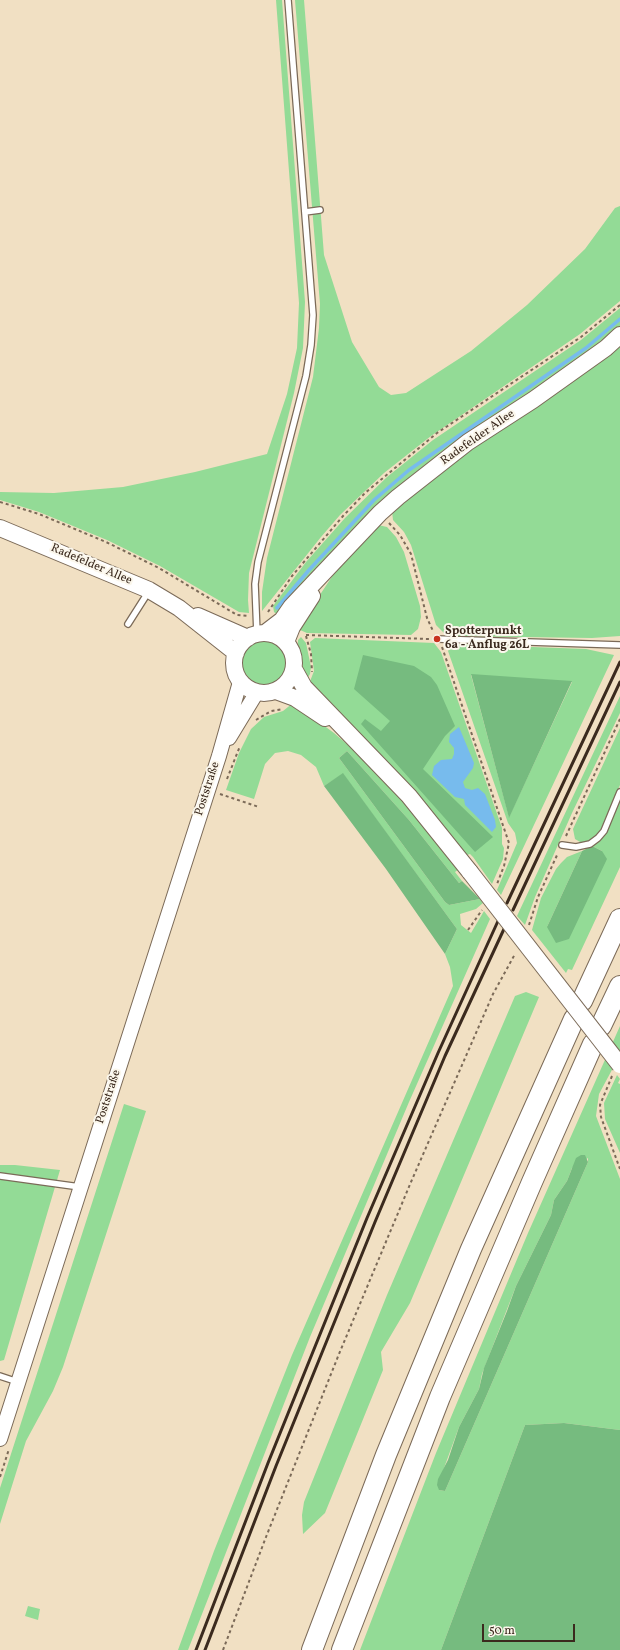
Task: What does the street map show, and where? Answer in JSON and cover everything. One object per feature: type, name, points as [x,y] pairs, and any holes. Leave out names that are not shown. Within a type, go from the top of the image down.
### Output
[{"type":"highway","points":[[582,1001],[620,919]]},
{"type":"highway","points":[[601,1026],[620,986]]},
{"type":"highway","points":[[312,1650],[386,1455],[471,1249],[574,1019]]},
{"type":"highway","points":[[342,1650],[440,1397],[532,1182],[594,1044]]},
{"type":"main road","name":"Radefelder Allee","points":[[257,635],[282,620],[291,607],[380,513],[468,442],[539,396],[606,348],[620,335]]},
{"type":"main road","name":"Radefelder Allee","points":[[0,528],[149,590],[179,608]]},
{"type":"main road","name":"Radefelder Allee","points":[[286,642],[301,611],[345,550]]},
{"type":"main road","points":[[179,608],[257,635],[272,634],[286,642],[294,659],[294,669],[291,678],[284,686],[276,691],[266,693],[257,692],[248,688],[240,682],[236,673],[234,663],[236,654],[241,645],[257,635]]},
{"type":"main road","points":[[179,608],[236,654]]},
{"type":"main road","points":[[294,669],[304,687],[409,796],[470,872],[617,1068]]},
{"type":"main road","points":[[276,691],[295,698],[353,739]]},
{"type":"street","name":"Poststraße","points":[[0,1439],[219,756],[240,682]]},
{"type":"street","name":"Poststraße","points":[[219,756],[257,692]]},
{"type":"lane","points":[[257,635],[255,584],[258,562],[306,376],[311,345],[313,315],[288,0]]},
{"type":"lane","points":[[305,212],[320,210]]},
{"type":"lane","points":[[128,624],[149,590]]},
{"type":"lane","points":[[437,639],[620,645]]},
{"type":"lane","points":[[562,846],[576,848],[590,844],[598,838],[604,831],[620,792]]},
{"type":"lane","points":[[0,1176],[81,1187]]},
{"type":"lane","points":[[0,1376],[18,1382]]},
{"type":"path","points":[[0,502],[39,514],[106,542],[159,568],[238,615],[243,616],[268,612],[292,576],[343,516],[365,493],[437,433],[581,337],[620,304]]},
{"type":"path","points":[[380,513],[400,535],[410,554],[427,618],[444,651],[509,843],[504,866],[494,888]]},
{"type":"path","points":[[312,674],[311,654],[306,636],[437,639]]},
{"type":"path","points":[[527,930],[538,897],[620,719]]},
{"type":"path","points":[[208,790],[259,807]]},
{"type":"path","points":[[468,930],[486,905]]},
{"type":"path","points":[[223,1650],[324,1391],[408,1189],[493,994],[515,954]]},
{"type":"path","points":[[617,1068],[600,1105],[601,1117],[620,1169]]},
{"type":"green space","points":[[276,0],[282,0],[305,302],[303,348],[294,393],[249,573],[249,613],[239,612],[160,566],[107,540],[39,512],[0,500],[0,492],[54,493],[123,487],[195,472],[267,454],[287,394],[297,348],[299,303]]},
{"type":"green space","points":[[295,0],[304,0],[324,255],[352,342],[379,387],[391,395],[406,393],[471,351],[527,305],[585,249],[615,208],[620,206],[620,301],[580,334],[431,436],[384,473],[340,515],[262,611],[262,592],[267,558],[313,377],[319,328],[320,304]]},
{"type":"green space","points":[[620,308],[620,328],[589,352],[441,453],[411,476],[387,497],[279,616],[274,612],[273,606],[306,562],[345,518],[387,477],[433,440],[581,340]]},
{"type":"green space","points":[[620,345],[620,636],[592,638],[452,636],[445,634],[436,625],[411,545],[404,532],[393,520],[392,511],[451,463]]},
{"type":"green space","points":[[378,525],[387,527],[396,537],[404,552],[420,606],[421,617],[418,629],[411,635],[307,633],[300,630],[306,616],[333,575]]},
{"type":"green space","points":[[301,637],[306,643],[311,667],[310,674],[306,681],[298,644],[298,640]]},
{"type":"green space","points":[[315,638],[434,643],[441,652],[502,828],[502,844],[504,848],[503,859],[492,884],[473,857],[470,854],[467,855],[424,803],[309,684],[314,671],[310,642]]},
{"type":"green space","points":[[259,641],[269,641],[281,647],[286,655],[286,673],[281,681],[273,686],[259,687],[251,684],[244,677],[241,669],[241,659],[244,651],[251,644]]},
{"type":"green space","points":[[453,644],[586,649],[614,655],[501,895],[497,890],[517,843],[515,833],[508,823],[448,651]],"holes":[[[471,675],[572,682],[509,817]]]},
{"type":"green space","points":[[363,655],[414,666],[431,677],[437,685],[455,726],[445,736],[423,769],[493,837],[475,852],[361,724],[365,719],[381,731],[390,721],[354,689]]},
{"type":"green space","points":[[471,674],[572,681],[509,818]]},
{"type":"green space","points":[[620,696],[620,713],[572,813],[535,897],[525,925],[517,916]]},
{"type":"green space","points":[[293,703],[334,733],[363,758],[416,815],[459,869],[455,872],[462,881],[459,883],[409,820],[347,751],[339,758],[445,902],[449,905],[480,899],[483,903],[476,909],[460,914],[461,925],[471,933],[484,911],[490,919],[409,1102],[310,1337],[188,1650],[178,1650],[214,1551],[292,1355],[453,986],[450,967],[445,954],[457,929],[343,774],[324,786],[316,767],[301,755],[288,751],[275,753],[265,764],[254,799],[226,790],[239,753],[251,729],[264,717],[283,711]]},
{"type":"green space","points":[[620,728],[620,785],[600,831],[592,839],[586,842],[580,842],[575,839],[573,829]]},
{"type":"green space","points":[[347,751],[409,820],[459,883],[462,881],[480,899],[449,905],[445,902],[339,758]]},
{"type":"green space","points":[[343,773],[457,929],[445,954],[386,869],[324,786]]},
{"type":"green space","points":[[620,801],[620,867],[572,970],[568,969],[566,973],[532,930],[541,898],[556,869],[561,863],[567,857],[582,851],[547,927],[602,851],[592,846],[605,835]]},
{"type":"green space","points":[[592,846],[602,851],[607,859],[569,939],[556,943],[547,927],[582,851]]},
{"type":"green space","points":[[526,992],[539,997],[410,1303],[381,1352],[383,1370],[325,1513],[303,1534],[302,1515],[304,1502],[387,1295],[515,996]]},
{"type":"green space","points":[[620,1026],[620,1055],[599,1094],[596,1116],[620,1179],[620,1430],[564,1423],[525,1425],[441,1650],[360,1650],[436,1453],[528,1233]],"holes":[[[588,1158],[588,1162],[445,1491],[439,1490],[444,1468],[459,1427],[479,1389],[482,1374],[516,1286],[551,1215],[554,1200],[567,1181],[572,1168]]]},
{"type":"green space","points":[[617,1075],[620,1079],[618,1083],[620,1084],[620,1153],[605,1119],[604,1103]]},
{"type":"green space","points":[[124,1104],[146,1111],[63,1367],[53,1391],[26,1441],[0,1524],[0,1488]]},
{"type":"green space","points":[[581,1155],[585,1155],[588,1162],[445,1491],[439,1490],[437,1485],[438,1479],[448,1460],[459,1427],[479,1389],[484,1368],[516,1286],[551,1215],[554,1200],[567,1181],[576,1158]]},
{"type":"green space","points":[[0,1165],[15,1165],[60,1170],[4,1360],[0,1361]]},
{"type":"green space","points":[[564,1423],[620,1430],[620,1650],[441,1650],[525,1425]]},
{"type":"green space","points":[[28,1606],[40,1609],[38,1620],[25,1616]]},
{"type":"water","points":[[459,727],[474,763],[473,768],[463,782],[465,788],[472,790],[478,788],[485,794],[495,820],[496,827],[492,832],[465,805],[464,799],[455,797],[432,775],[434,766],[441,760],[452,759],[454,748],[449,742],[450,734]]},
{"type":"waterway","points":[[277,608],[309,570],[374,500],[409,470],[586,348],[620,319]]},
{"type":"railway","points":[[507,903],[620,662]]},
{"type":"railway","points":[[513,910],[620,682]]},
{"type":"railway","points":[[196,1650],[268,1463],[367,1218],[438,1053],[498,921]]},
{"type":"railway","points":[[205,1650],[276,1466],[375,1222],[445,1056],[504,929]]},
{"type":"place","name":"Spotterpunkt 6a - Anflug 26L","points":[[437,639]]}]
